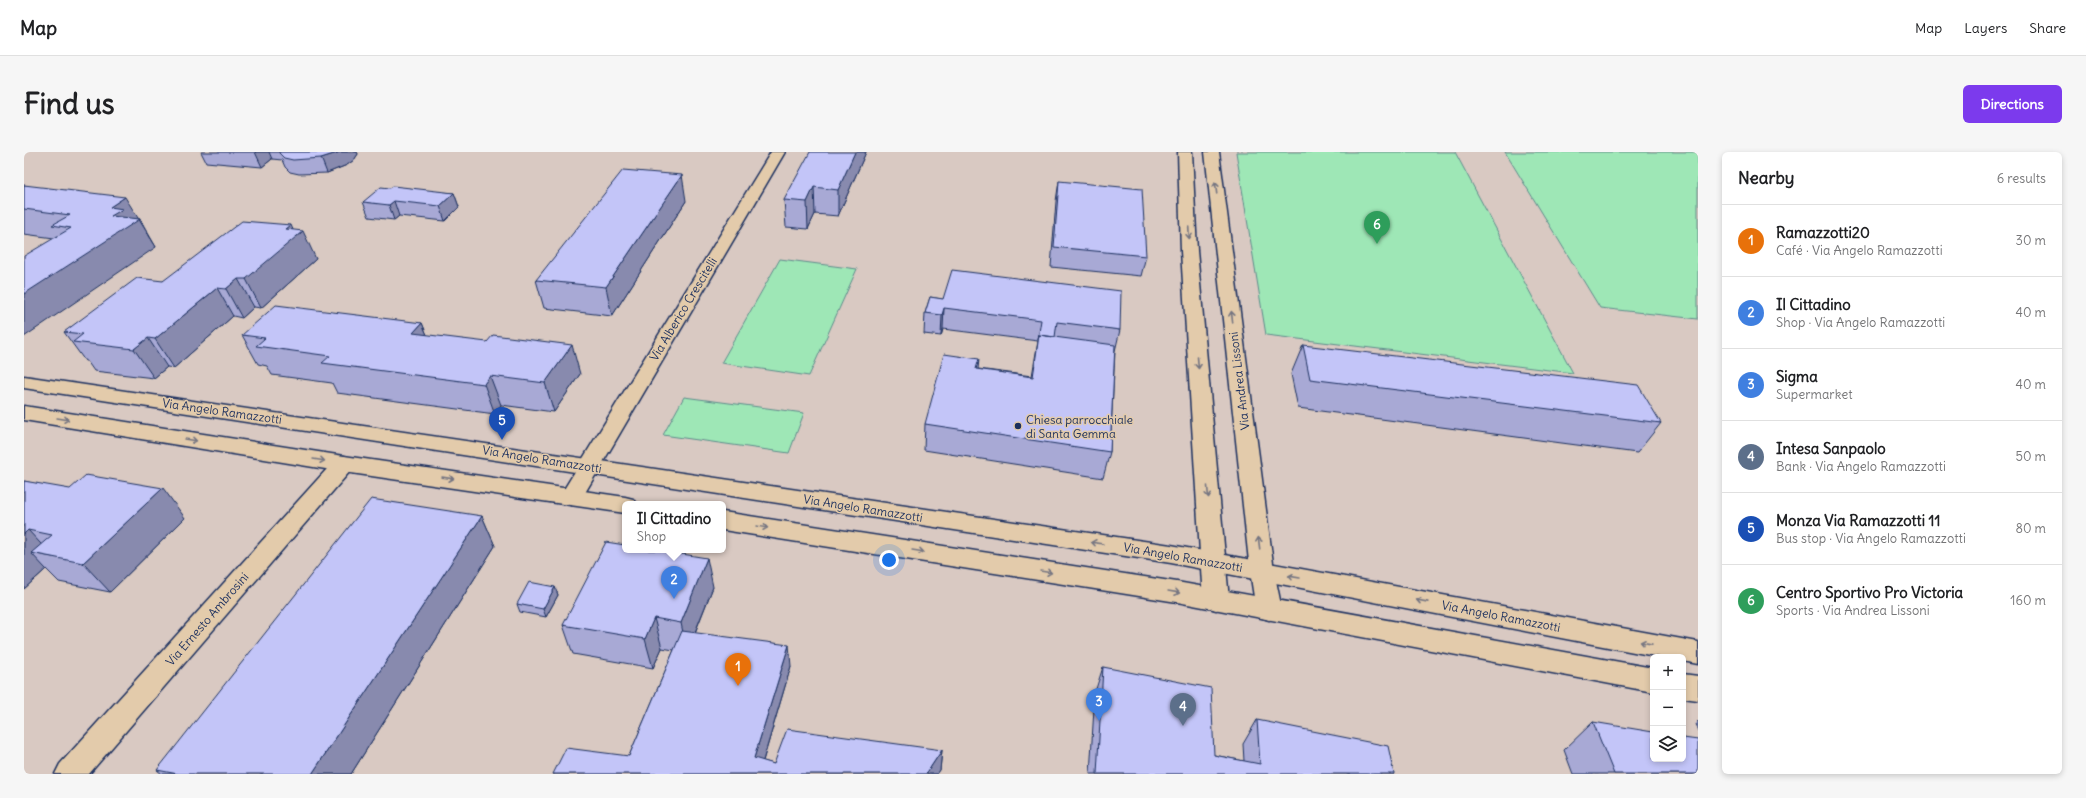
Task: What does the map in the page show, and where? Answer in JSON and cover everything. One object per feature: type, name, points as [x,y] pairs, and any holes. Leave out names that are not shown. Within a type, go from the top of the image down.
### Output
[{"type":"street","name":"Via Alberico Crescitelli","points":[[571,497],[588,466],[778,152]]},
{"type":"street","points":[[1185,152],[1189,252],[1216,600]]},
{"type":"street","name":"Via Andrea Lissoni","points":[[1212,152],[1262,571],[1269,610]]},
{"type":"street","name":"Via Angelo Ramazzotti","points":[[24,382],[588,466],[1214,562],[1698,653]]},
{"type":"street","points":[[24,413],[344,464],[622,505]]},
{"type":"street","name":"Via Ernesto Ambrosini","points":[[70,774],[344,464]]},
{"type":"street","points":[[726,521],[1216,600],[1650,679]]},
{"type":"street","points":[[1686,686],[1698,688]]},
{"type":"green space","points":[[1236,152],[1455,152],[1573,373],[1266,335]]},
{"type":"green space","points":[[1505,152],[1698,152],[1698,319],[1600,308]]},
{"type":"green space","points":[[780,259],[857,269],[809,376],[721,363]]},
{"type":"green space","points":[[684,397],[804,413],[789,453],[663,435]]},
{"type":"building","points":[[279,152],[340,152],[321,158],[293,160],[284,158]]},
{"type":"building","points":[[810,152],[855,152],[838,190],[814,187],[807,202],[784,200]]},
{"type":"building","points":[[623,170],[682,175],[606,287],[536,280]]},
{"type":"building","points":[[1059,181],[1142,189],[1146,256],[1054,247]]},
{"type":"building","points":[[24,185],[125,197],[110,207],[123,209],[111,216],[140,219],[24,294],[24,256],[71,228],[52,225],[70,215],[24,209]]},
{"type":"building","points":[[393,186],[454,193],[440,206],[394,201],[389,205],[363,202],[381,187],[390,188]]},
{"type":"building","points":[[242,221],[291,225],[286,229],[303,231],[246,279],[238,279],[226,289],[217,288],[155,339],[148,338],[134,349],[73,342],[83,334],[64,332],[137,278],[163,281]]},
{"type":"building","points":[[952,270],[1121,291],[1120,330],[1057,322],[1055,337],[1039,335],[1038,339],[1041,320],[944,308],[942,315],[925,313],[930,297],[943,299]]},
{"type":"building","points":[[276,305],[422,323],[413,333],[487,342],[493,335],[572,345],[545,383],[490,376],[484,384],[322,363],[330,356],[256,346],[265,338],[242,335]]},
{"type":"building","name":"Chiesa parrocchiale di Santa Gemma","points":[[1039,335],[1115,345],[1110,452],[925,424],[944,354],[979,359],[976,369],[1033,377]]},
{"type":"building","points":[[1303,345],[1638,385],[1661,423],[1310,379]]},
{"type":"building","points":[[86,475],[163,488],[83,563],[31,553],[52,535],[28,530],[24,534],[24,481],[70,489]]},
{"type":"building","points":[[371,499],[482,516],[312,774],[178,774],[157,770]]},
{"type":"building","points":[[606,542],[622,545],[622,553],[676,553],[707,558],[681,623],[654,618],[645,639],[563,625]]},
{"type":"building","points":[[529,582],[555,587],[543,609],[517,604]]},
{"type":"building","points":[[682,631],[789,645],[754,758],[774,764],[787,729],[942,750],[926,774],[553,774],[566,748],[629,756]]},
{"type":"building","points":[[1103,667],[1211,688],[1214,755],[1260,764],[1257,720],[1388,746],[1394,774],[1097,774]]},
{"type":"building","points":[[1593,722],[1650,732],[1650,762],[1686,762],[1686,738],[1698,740],[1698,774],[1614,774]]},
{"type":"place","name":"Centro Sportivo Pro Victoria","points":[[1377,244]]},
{"type":"place","name":"Chiesa parrocchiale di Santa Gemma","points":[[1018,426]]},
{"type":"place","name":"Monza Via Ramazzotti 11","points":[[502,440]]},
{"type":"place","name":"Il Cittadino","points":[[674,599]]},
{"type":"place","name":"Ramazzotti20","points":[[738,686]]},
{"type":"place","name":"Sigma","points":[[1099,721]]},
{"type":"place","name":"Intesa Sanpaolo","points":[[1183,726]]}]
